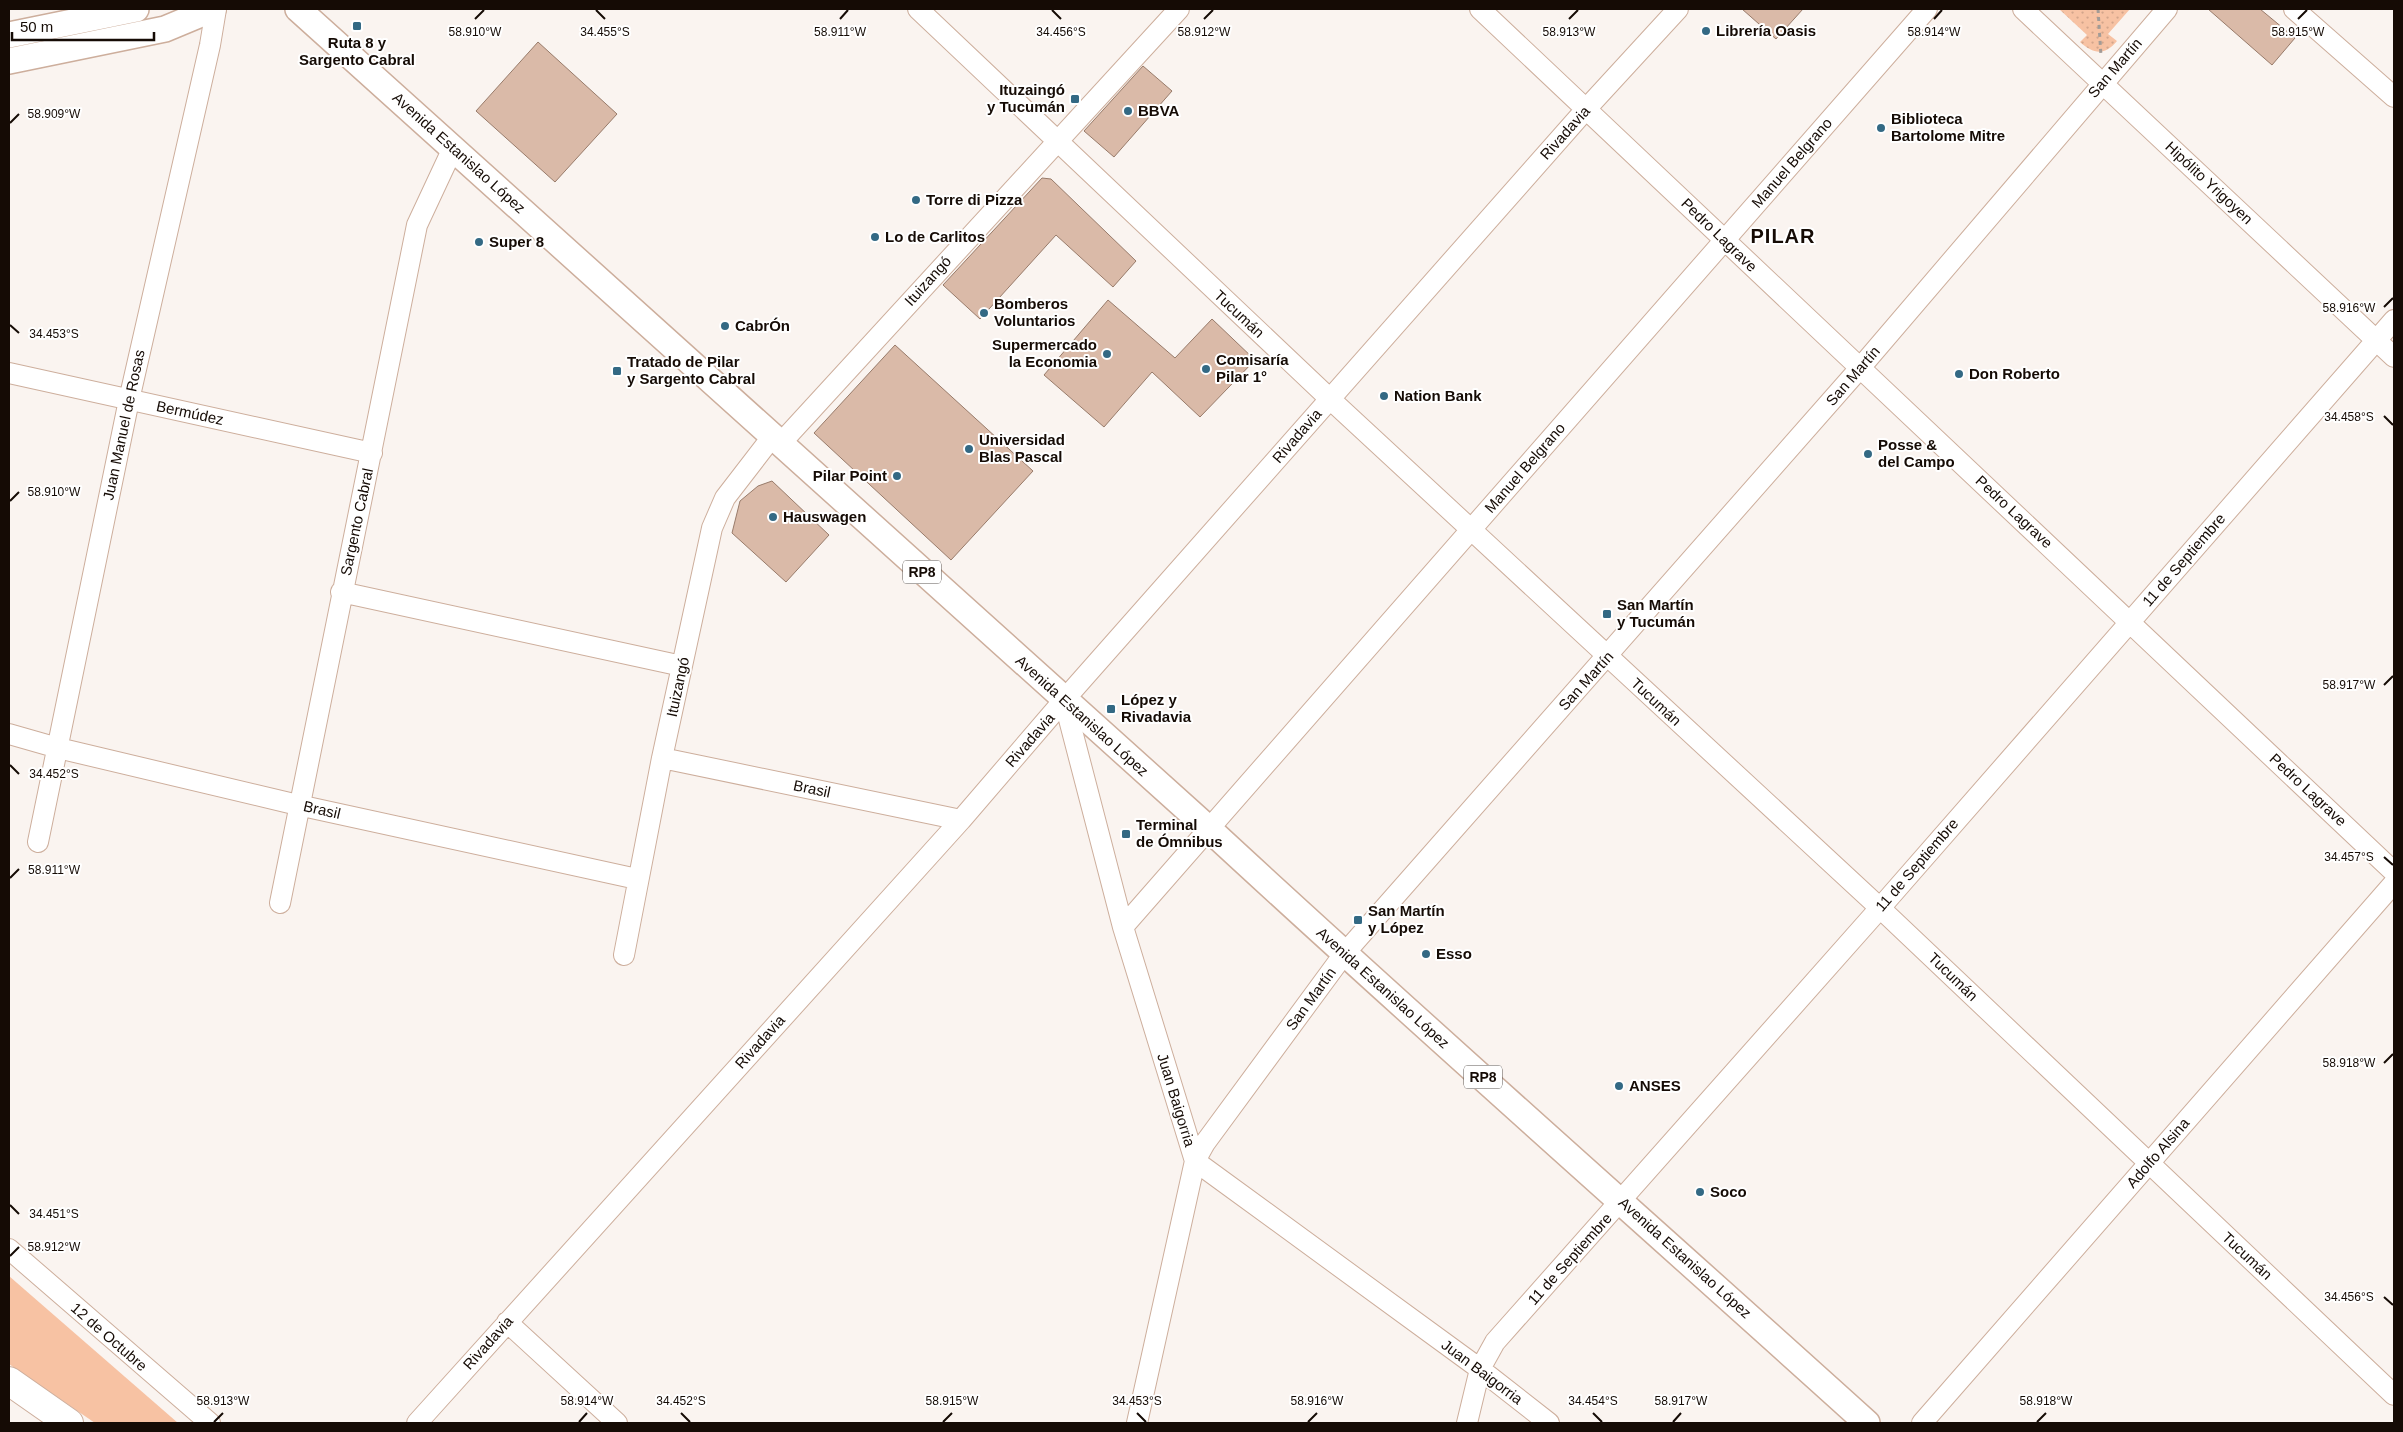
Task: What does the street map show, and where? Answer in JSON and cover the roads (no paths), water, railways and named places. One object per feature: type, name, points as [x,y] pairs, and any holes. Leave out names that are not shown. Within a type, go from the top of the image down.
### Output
[{"type":"highway","points":[[9,1381],[69,1423]]},
{"type":"main road","points":[[9,35],[136,9]]},
{"type":"main road","points":[[9,61],[165,29],[215,9]]},
{"type":"main road","name":"Avenida Estanislao López","points":[[298,9],[1209,829],[1344,954],[1622,1201],[1867,1423]]},
{"type":"street","name":"Juan Manuel de Rosas","points":[[38,842],[129,400],[208,54],[215,9]]},
{"type":"street","name":"Tucumán","points":[[918,9],[1330,400],[1880,908],[2394,1395]]},
{"type":"street","name":"Ituizangó","points":[[624,955],[637,879],[712,528],[725,498],[776,440],[1179,9]]},
{"type":"street","name":"Pedro Lagrave","points":[[1480,9],[2394,872]]},
{"type":"street","name":"Rivadavia","points":[[417,1423],[961,820],[1064,700],[1587,108],[1678,9]]},
{"type":"street","name":"Manuel Belgrano","points":[[1123,927],[1927,9]]},
{"type":"street","name":"Hipólito Yrigoyen","points":[[2023,9],[2394,358]]},
{"type":"street","name":"San Martín","points":[[1137,1423],[1195,1161],[1205,1143],[1344,954],[1608,657],[1860,368],[2102,82],[2167,9]]},
{"type":"street","points":[[2294,9],[2394,97]]},
{"type":"street","name":"Sargento Cabral","points":[[280,902],[341,592],[372,453],[417,226],[453,148]]},
{"type":"street","name":"11 de Septiembre","points":[[1467,1423],[1480,1369],[1496,1342],[1880,908],[2394,320]]},
{"type":"street","name":"Bermúdez","points":[[9,373],[372,453]]},
{"type":"street","points":[[341,592],[682,666]]},
{"type":"street","name":"Juan Baigorria","points":[[1064,700],[1123,927],[1195,1161],[1480,1369],[1549,1423]]},
{"type":"street","name":"Brasil","points":[[9,734],[58,748],[298,805],[637,879]]},
{"type":"street","name":"Brasil","points":[[662,758],[961,820]]},
{"type":"street","name":"Adolfo Alsina","points":[[1922,1423],[2394,883]]},
{"type":"street","name":"12 de Octubre","points":[[9,1249],[210,1423]]},
{"type":"street","points":[[507,1322],[617,1423]]},
{"type":"place","name":"Ruta 8 y Sargento Cabral","points":[[357,26]]},
{"type":"place","name":"Librería Oasis","points":[[1706,31]]},
{"type":"place","name":"Ituzaingó y Tucumán","points":[[1075,99]]},
{"type":"place","name":"BBVA","points":[[1128,111]]},
{"type":"place","name":"Biblioteca Bartolome Mitre","points":[[1881,128]]},
{"type":"place","name":"Torre di Pizza","points":[[916,200]]},
{"type":"place","name":"Lo de Carlitos","points":[[875,237]]},
{"type":"place","name":"Super 8","points":[[479,242]]},
{"type":"place","name":"Bomberos Voluntarios","points":[[984,313]]},
{"type":"place","name":"CabrÓn","points":[[725,326]]},
{"type":"place","name":"Supermercado la Economia","points":[[1107,354]]},
{"type":"place","name":"Comisaría Pilar 1°","points":[[1206,369]]},
{"type":"place","name":"Tratado de Pilar y Sargento Cabral","points":[[617,371]]},
{"type":"place","name":"Don Roberto","points":[[1959,374]]},
{"type":"place","name":"Nation Bank","points":[[1384,396]]},
{"type":"place","name":"Universidad Blas Pascal","points":[[969,449]]},
{"type":"place","name":"Posse & del Campo","points":[[1868,454]]},
{"type":"place","name":"Pilar Point","points":[[897,476]]},
{"type":"place","name":"Hauswagen","points":[[773,517]]},
{"type":"place","name":"San Martín y Tucumán","points":[[1607,614]]},
{"type":"place","name":"López y Rivadavia","points":[[1111,709]]},
{"type":"place","name":"Terminal de Ómnibus","points":[[1126,834]]},
{"type":"place","name":"San Martín y López","points":[[1358,920]]},
{"type":"place","name":"Esso","points":[[1426,954]]},
{"type":"place","name":"ANSES","points":[[1619,1086]]},
{"type":"place","name":"Soco","points":[[1700,1192]]},
{"type":"district","name":"PILAR","points":[[1783,236]]}]
